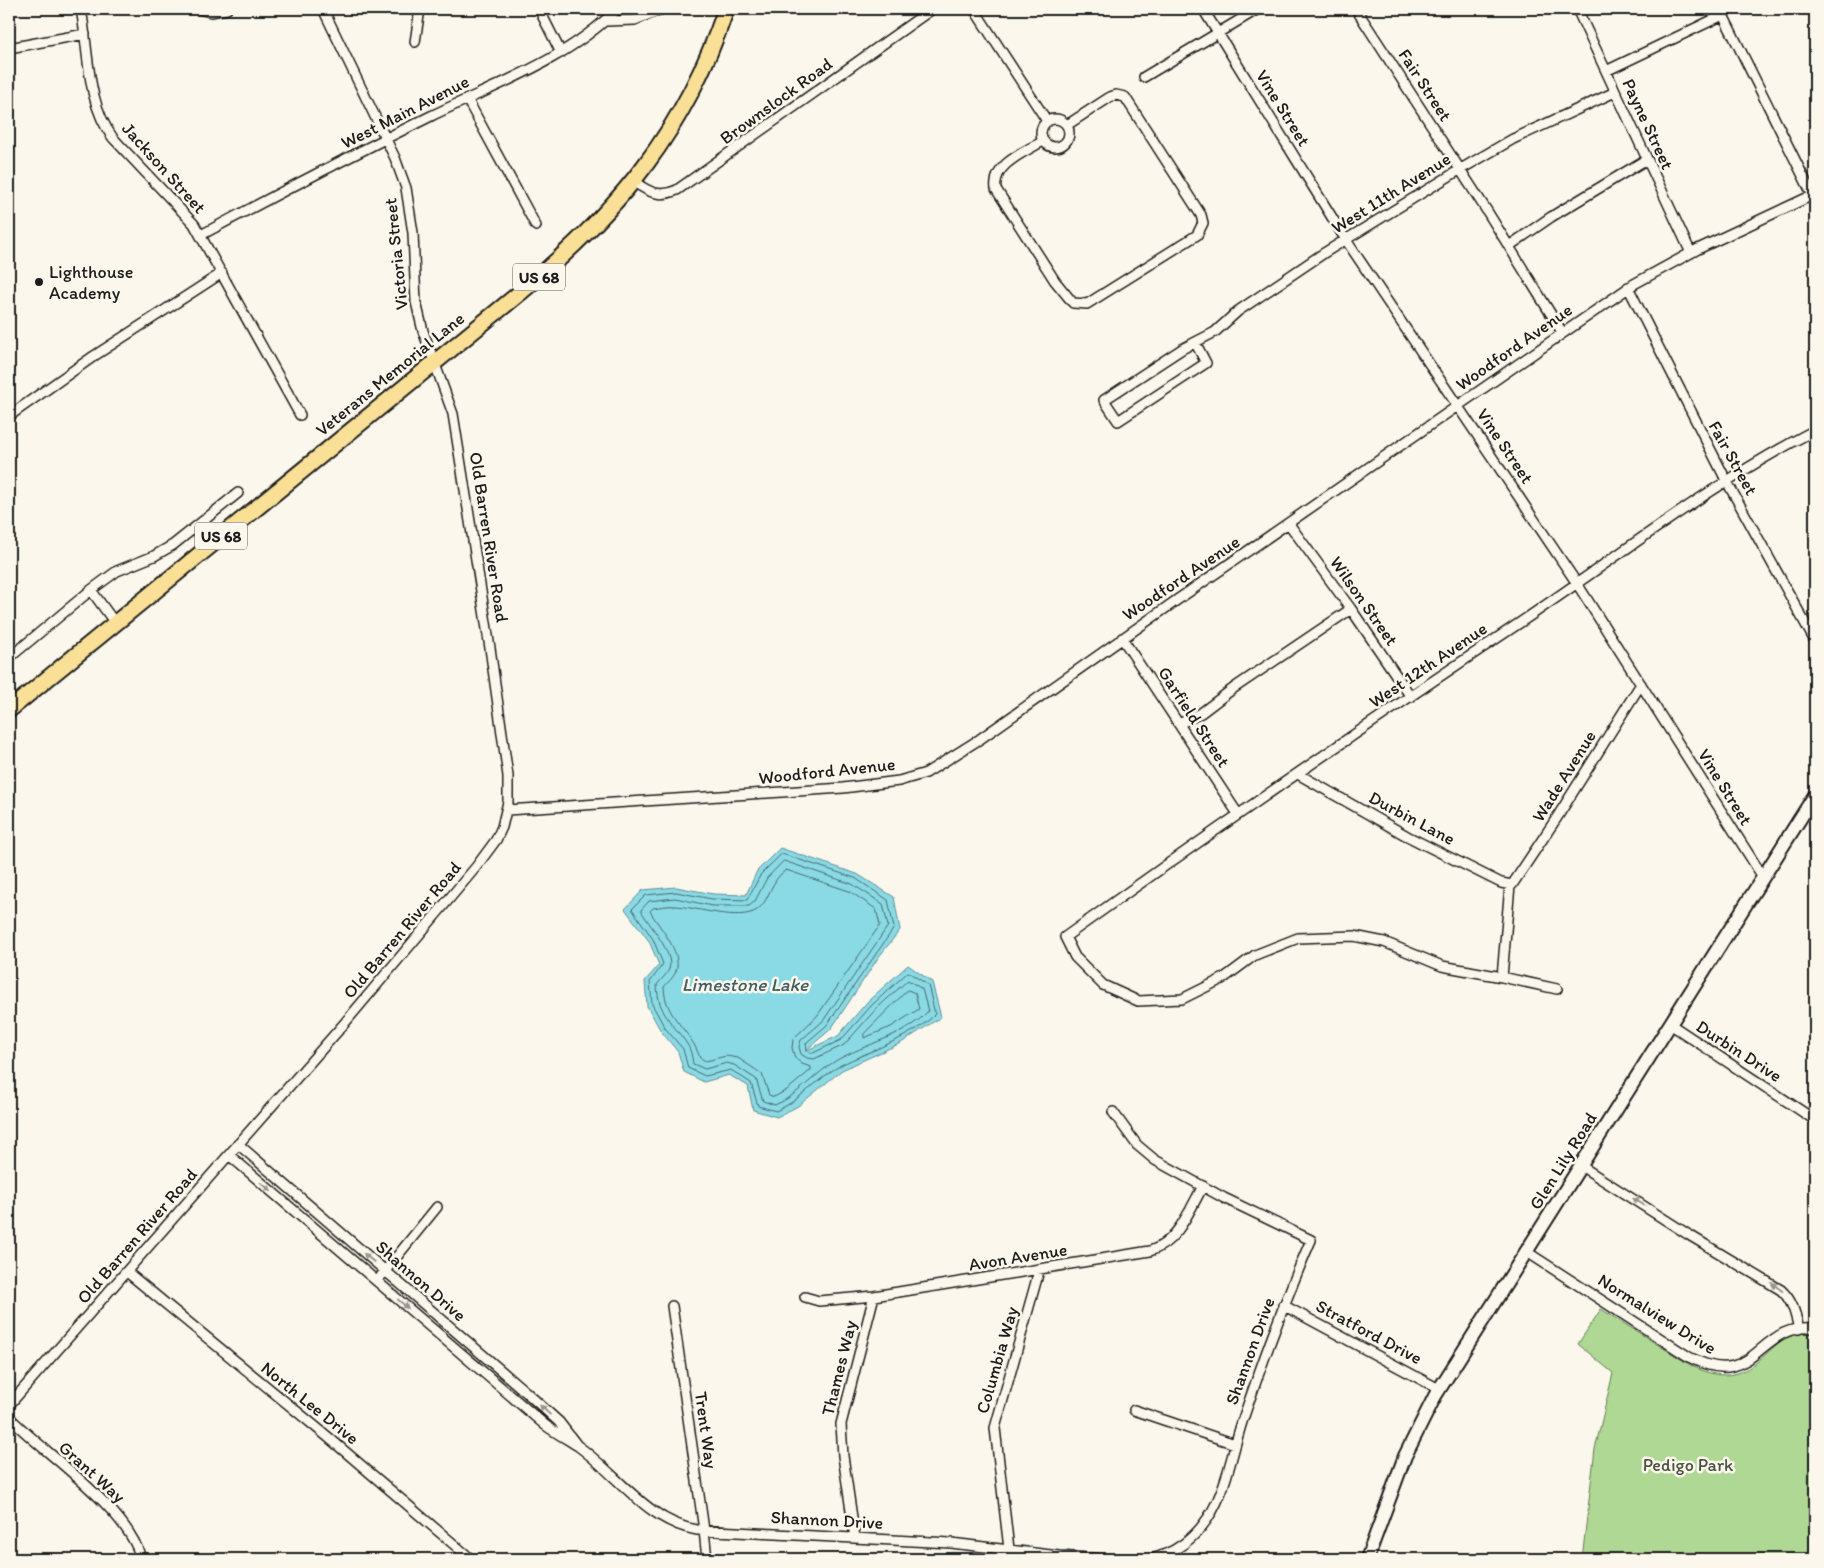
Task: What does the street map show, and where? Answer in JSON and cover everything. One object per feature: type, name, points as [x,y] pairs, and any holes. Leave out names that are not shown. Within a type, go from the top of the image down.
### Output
[{"type":"main road","name":"Veterans Memorial Lane","points":[[9,710],[568,252],[605,216],[634,182],[659,148],[686,103],[710,54],[726,9]]},
{"type":"street","name":"Jackson Street","points":[[81,9],[94,95],[105,125],[119,144],[184,211],[201,235],[300,415]]},
{"type":"street","points":[[198,9],[211,12],[227,9]]},
{"type":"street","name":"Victoria Street","points":[[324,9],[386,139],[406,188],[413,233],[416,302],[423,331],[435,362]]},
{"type":"street","points":[[415,42],[420,9]]},
{"type":"street","points":[[539,9],[560,53]]},
{"type":"street","name":"West Main Avenue","points":[[201,235],[386,139],[560,53],[582,41],[617,9]]},
{"type":"street","points":[[606,21],[635,20],[662,9]]},
{"type":"street","name":"Brownslock Road","points":[[634,182],[658,194],[666,194],[677,190],[932,9]]},
{"type":"street","points":[[974,9],[1047,121]]},
{"type":"street","name":"Vine Street","points":[[1203,9],[1346,240],[1576,582],[1763,877]]},
{"type":"street","points":[[1144,77],[1258,9]]},
{"type":"street","name":"Fair Street","points":[[1356,9],[1460,169],[1562,332]]},
{"type":"street","name":"Payne Street","points":[[1577,9],[1691,253]]},
{"type":"street","points":[[1606,71],[1722,12],[1814,196]]},
{"type":"street","points":[[9,48],[85,34]]},
{"type":"street","name":"West 11th Avenue","points":[[1196,344],[1206,363],[1118,422],[1104,400],[1182,349],[1196,344],[1215,332],[1245,306],[1460,169],[1513,139],[1615,92]]},
{"type":"street","points":[[1043,141],[1004,165],[996,178],[996,189],[1066,297],[1073,303],[1087,304],[1197,235],[1203,223],[1202,215],[1125,96],[1116,95],[1110,97],[1067,125]]},
{"type":"street","points":[[467,99],[536,226]]},
{"type":"street","points":[[1047,121],[1058,119],[1067,125]]},
{"type":"street","points":[[1043,141],[1041,132],[1047,121]]},
{"type":"street","points":[[1043,141],[1055,147],[1063,145],[1068,137],[1067,125]]},
{"type":"street","points":[[1509,246],[1551,217],[1646,160]]},
{"type":"street","name":"Woodford Avenue","points":[[507,810],[834,789],[912,778],[939,766],[1459,407],[1562,332],[1628,287],[1691,253],[1814,196]]},
{"type":"street","points":[[9,416],[94,356],[222,273]]},
{"type":"street","name":"Fair Street","points":[[1628,287],[1726,480],[1815,641]]},
{"type":"street","name":"Old Barren River Road","points":[[9,1405],[238,1144],[476,867],[496,840],[507,810],[508,776],[502,727],[455,426],[450,404],[435,362]]},
{"type":"street","name":"West 12th Avenue","points":[[1502,977],[1442,966],[1384,942],[1354,936],[1298,938],[1255,955],[1224,978],[1182,999],[1138,1001],[1103,985],[1075,957],[1065,937],[1238,814],[1726,480],[1815,430]]},
{"type":"street","points":[[9,658],[91,590],[117,571],[154,556],[173,545],[238,493]]},
{"type":"street","name":"Wilson Street","points":[[1289,524],[1351,609],[1411,697]]},
{"type":"street","points":[[91,590],[115,623]]},
{"type":"street","points":[[1179,724],[1202,713],[1234,688],[1351,609]]},
{"type":"street","name":"Garfield Street","points":[[1122,638],[1238,814]]},
{"type":"street","name":"Wade Avenue","points":[[1511,885],[1556,819],[1641,684]]},
{"type":"street","name":"Durbin Lane","points":[[1298,774],[1408,836],[1498,882],[1511,885]]},
{"type":"street","name":"Glen Lily Road","points":[[1367,1559],[1405,1456],[1439,1389],[1815,795]]},
{"type":"street","points":[[1511,885],[1502,977],[1556,989]]},
{"type":"street","name":"Durbin Drive","points":[[1670,1024],[1815,1120]]},
{"type":"street","points":[[1113,1112],[1146,1153],[1203,1186]]},
{"type":"street","name":"Shannon Drive","points":[[238,1144],[486,1358],[558,1422],[578,1446]]},
{"type":"street","name":"Shannon Drive","points":[[229,1154],[477,1368],[545,1425],[578,1446],[662,1518],[686,1528],[704,1530],[951,1543],[1059,1556],[1103,1559]]},
{"type":"street","points":[[1581,1166],[1689,1235],[1781,1290],[1789,1297],[1794,1307],[1799,1329]]},
{"type":"street","name":"Shannon Drive","points":[[1151,1559],[1178,1548],[1200,1528],[1216,1502],[1284,1305],[1311,1240],[1203,1186]]},
{"type":"street","name":"Avon Avenue","points":[[806,1297],[820,1301],[874,1296],[1150,1252],[1161,1248],[1177,1231],[1203,1186]]},
{"type":"street","points":[[376,1282],[437,1207]]},
{"type":"street","points":[[303,1218],[311,1208]]},
{"type":"street","name":"Normalview Drive","points":[[1527,1252],[1689,1357],[1714,1368],[1725,1368],[1739,1364],[1777,1337],[1799,1329],[1815,1328]]},
{"type":"street","name":"Columbia Way","points":[[1008,1549],[995,1428],[1040,1270]]},
{"type":"street","name":"North Lee Drive","points":[[127,1272],[328,1437],[471,1559]]},
{"type":"street","name":"Thames Way","points":[[855,1538],[843,1456],[841,1424],[874,1296]]},
{"type":"street","name":"Stratford Drive","points":[[1284,1305],[1439,1389]]},
{"type":"street","name":"Trent Way","points":[[672,1306],[704,1530],[706,1559]]},
{"type":"street","points":[[477,1368],[486,1358]]},
{"type":"street","points":[[1134,1410],[1235,1444]]},
{"type":"street","name":"Grant Way","points":[[9,1417],[117,1516],[133,1536],[141,1559]]},
{"type":"green space","name":"Pedigo Park","points":[[1601,1309],[1692,1366],[1715,1374],[1733,1374],[1748,1369],[1784,1340],[1798,1333],[1815,1332],[1815,1559],[1582,1559],[1595,1449],[1613,1373],[1578,1344]]},
{"type":"water","name":"Limestone Lake","points":[[780,848],[857,874],[894,897],[900,930],[878,958],[831,1029],[805,1051],[838,1036],[868,1001],[908,965],[932,982],[941,1017],[901,1043],[842,1070],[798,1106],[777,1117],[753,1110],[748,1086],[729,1075],[704,1082],[684,1072],[678,1052],[661,1031],[647,1006],[645,981],[659,965],[649,941],[625,909],[643,890],[676,887],[713,894],[746,895],[757,871]]},
{"type":"place","name":"Lighthouse Academy","points":[[39,282]]}]
